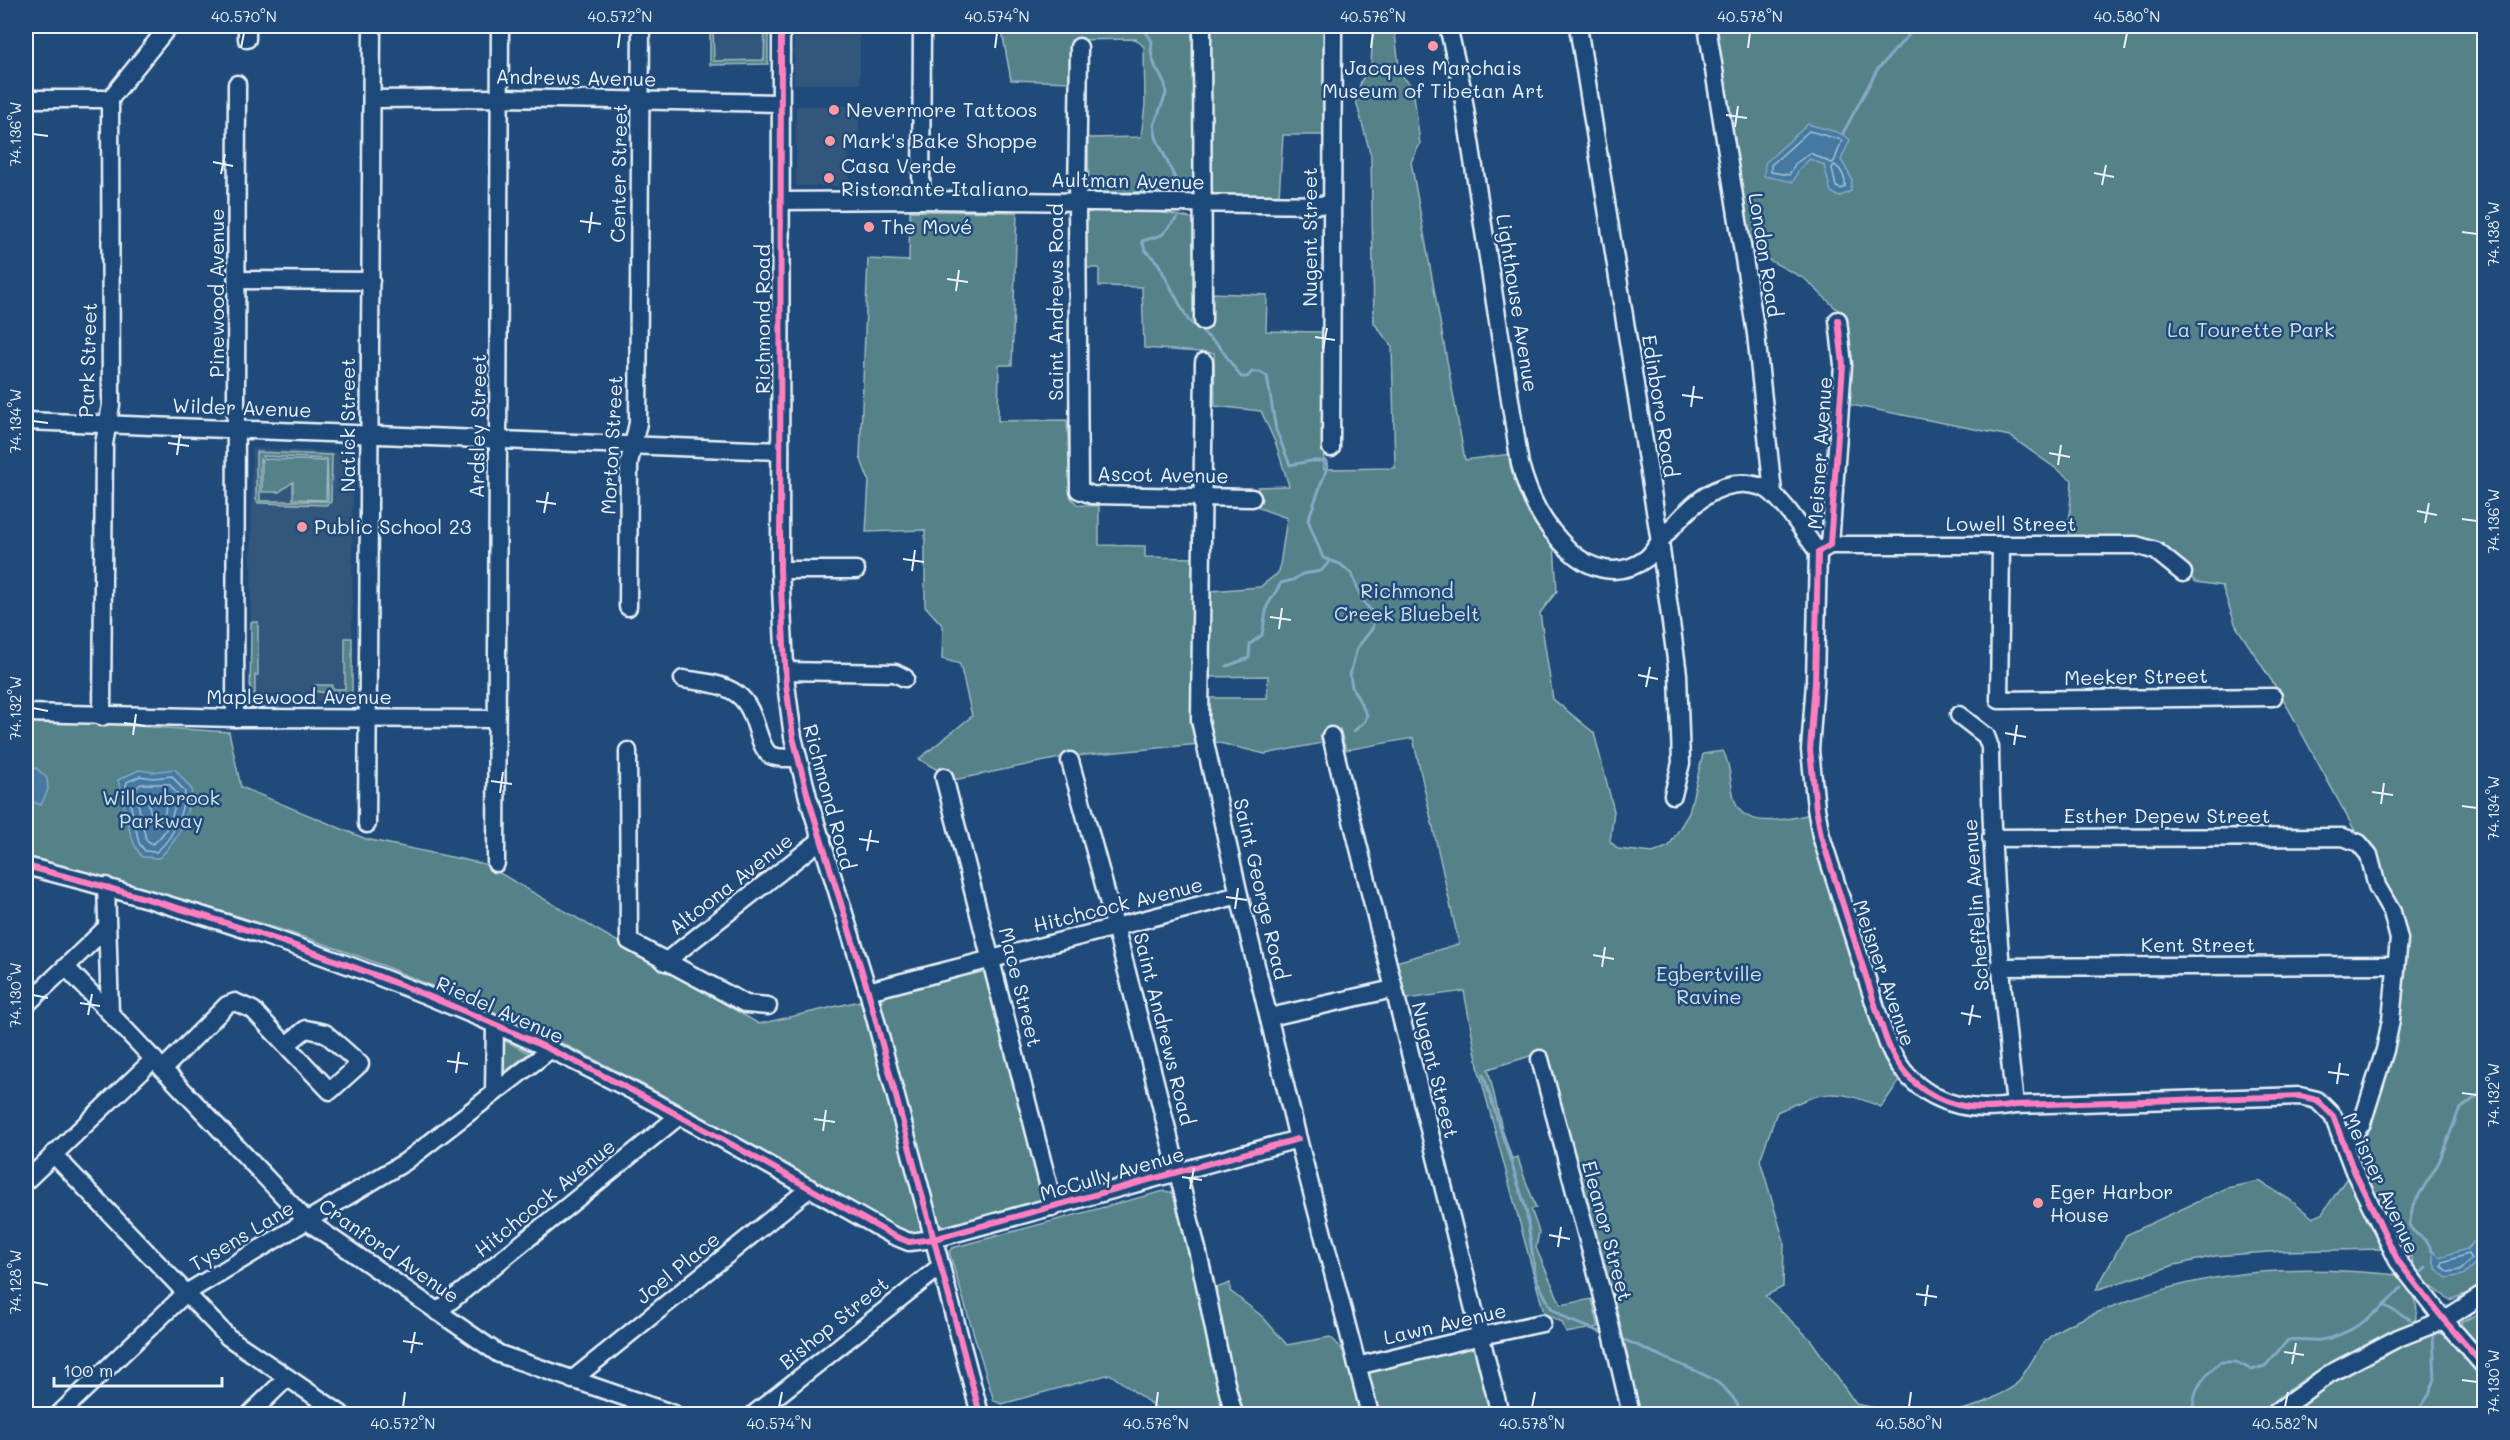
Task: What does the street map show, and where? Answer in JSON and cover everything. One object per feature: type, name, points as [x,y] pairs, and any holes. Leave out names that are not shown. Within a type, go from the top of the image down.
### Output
[{"type":"street","points":[[26,99],[110,99],[170,26]]},
{"type":"street","name":"Natick Street","points":[[366,824],[372,26]]},
{"type":"street","name":"Ardsley Street","points":[[496,864],[500,26]]},
{"type":"street","name":"Center Street","points":[[638,285],[641,26]]},
{"type":"street","name":"Richmond Road","points":[[781,26],[780,570],[785,671],[798,758],[868,991],[980,1414]]},
{"type":"street","points":[[921,200],[922,26]]},
{"type":"street","points":[[1202,26],[1203,321]]},
{"type":"street","name":"Nugent Street","points":[[1331,448],[1333,26]]},
{"type":"street","name":"Lighthouse Avenue","points":[[1448,26],[1461,83],[1520,464],[1526,485],[1544,521],[1557,538],[1589,565],[1611,570],[1624,569],[1646,558],[1660,542]]},
{"type":"street","name":"Edinboro Road","points":[[1578,26],[1660,542],[1678,674],[1680,763],[1673,795]]},
{"type":"street","name":"London Road","points":[[1707,26],[1754,323],[1773,492]]},
{"type":"street","name":"Saint Andrews Road","points":[[1078,47],[1078,485]]},
{"type":"street","name":"Pinewood Avenue","points":[[235,718],[238,429],[237,84]]},
{"type":"street","name":"Andrews Avenue","points":[[372,99],[501,98],[780,103]]},
{"type":"street","name":"Park Street","points":[[102,717],[104,444],[111,405],[110,99]]},
{"type":"street","name":"Aultman Avenue","points":[[780,201],[921,200],[1331,205]]},
{"type":"street","points":[[238,280],[370,281]]},
{"type":"street","name":"Morton Street","points":[[628,607],[629,463],[638,423],[638,285]]},
{"type":"street","name":"Meisner Avenue","points":[[1838,320],[1843,365],[1824,549],[1810,750],[1815,808],[1821,836],[1887,1042],[1903,1070],[1917,1084],[1944,1101],[1979,1109],[2309,1097],[2317,1100],[2333,1116],[2354,1171],[2398,1261],[2484,1366]]},
{"type":"street","name":"Saint George Road","points":[[1204,362],[1200,720],[1239,895],[1298,1139],[1370,1414]]},
{"type":"street","name":"Wilder Avenue","points":[[26,422],[780,451]]},
{"type":"street","points":[[1660,542],[1699,499],[1711,491],[1738,484],[1762,487],[1773,492],[1824,549]]},
{"type":"street","name":"Ascot Avenue","points":[[1078,485],[1079,490],[1087,495],[1252,498]]},
{"type":"street","name":"Meeker Street","points":[[2001,545],[1999,700],[2273,697]]},
{"type":"street","name":"Lowell Street","points":[[1824,549],[2136,545],[2156,551],[2183,573]]},
{"type":"street","points":[[780,570],[856,570]]},
{"type":"street","points":[[785,671],[896,672],[905,678]]},
{"type":"street","points":[[683,679],[725,688],[738,694],[754,717],[766,750],[777,757],[798,758]]},
{"type":"street","name":"Maplewood Avenue","points":[[26,713],[102,717],[496,719]]},
{"type":"street","name":"Scheffelin Avenue","points":[[1959,715],[1986,735],[1990,747],[1991,838],[1999,967],[2015,1106]]},
{"type":"street","name":"Nugent Street","points":[[1331,736],[1500,1414]]},
{"type":"street","points":[[628,751],[629,941],[746,1004],[768,1006]]},
{"type":"street","name":"Saint Andrews Road","points":[[1070,761],[1117,926],[1197,1249],[1221,1371],[1234,1414]]},
{"type":"street","name":"Mace Street","points":[[944,777],[1054,1207]]},
{"type":"street","name":"Esther Depew Street","points":[[1991,838],[2343,837],[2359,843],[2372,862],[2377,886],[2397,925],[2399,939],[2396,965]]},
{"type":"street","name":"Altoona Avenue","points":[[665,962],[822,839]]},
{"type":"street","name":"Riedel Avenue","points":[[26,866],[106,886],[255,931],[417,991],[550,1050],[680,1116],[901,1239],[915,1242],[934,1239]]},
{"type":"street","points":[[106,886],[110,1013]]},
{"type":"street","name":"Hitchcock Avenue","points":[[868,991],[1239,895]]},
{"type":"street","points":[[26,1005],[107,927]]},
{"type":"street","points":[[2345,1145],[2362,1124],[2377,1079],[2391,1020],[2396,965]]},
{"type":"street","name":"Kent Street","points":[[1999,967],[2396,965]]},
{"type":"street","name":"Cranford Avenue","points":[[66,967],[307,1221],[499,1354],[674,1414]]},
{"type":"street","points":[[1270,1017],[1393,989]]},
{"type":"street","points":[[26,1181],[53,1154],[227,1005],[235,1002],[253,1010],[286,1046]]},
{"type":"street","points":[[494,1093],[495,1025]]},
{"type":"street","name":"Tysens Lane","points":[[59,1414],[186,1293],[405,1162],[550,1050]]},
{"type":"street","name":"Eleanor Street","points":[[1540,1059],[1608,1316],[1631,1414]]},
{"type":"street","name":"Hitchcock Avenue","points":[[437,1312],[680,1116]]},
{"type":"street","name":"McCully Avenue","points":[[934,1239],[1298,1139]]},
{"type":"street","points":[[53,1154],[228,1336],[341,1414]]},
{"type":"street","name":"Joel Place","points":[[572,1380],[810,1188]]},
{"type":"street","name":"Bishop Street","points":[[754,1414],[941,1266]]},
{"type":"street","points":[[2274,1414],[2301,1393],[2364,1354],[2444,1320],[2484,1294]]},
{"type":"street","name":"Lawn Avenue","points":[[1357,1366],[1542,1323]]},
{"type":"street","points":[[250,1414],[287,1378]]},
{"type":"shaded area","points":[[710,26],[768,26],[768,64],[710,65]]},
{"type":"shaded area","points":[[794,26],[860,26],[860,84],[794,84]]},
{"type":"shaded area","points":[[796,106],[859,106],[859,136],[849,136],[848,186],[796,186]]},
{"type":"shaded area","name":"Public School 23","points":[[252,448],[353,453],[352,701],[250,701]]},
{"type":"green space","points":[[710,26],[713,26],[714,61],[764,60],[765,26],[768,26],[768,64],[710,65]]},
{"type":"green space","points":[[1001,26],[1195,26],[1195,185],[1186,190],[1089,194],[1088,138],[1141,137],[1145,105],[1144,47],[1136,39],[1071,40],[1071,82],[1011,80]]},
{"type":"green space","points":[[1207,26],[1329,26],[1328,135],[1283,135],[1279,196],[1218,197],[1208,189]]},
{"type":"green space","points":[[1373,26],[1394,26],[1400,74],[1413,87],[1420,144],[1411,162],[1465,460],[1511,454],[1554,545],[1557,591],[1540,613],[1553,699],[1594,733],[1614,811],[1610,841],[1618,849],[1653,853],[1669,846],[1689,813],[1703,754],[1723,751],[1735,800],[1743,813],[1761,820],[1782,820],[1812,814],[1888,1060],[1900,1080],[1881,1107],[1851,1096],[1829,1094],[1806,1100],[1777,1112],[1760,1160],[1784,1241],[1783,1287],[1765,1296],[1810,1339],[1856,1404],[1892,1411],[1928,1414],[1639,1414],[1543,1052],[1488,1069],[1502,1129],[1512,1159],[1518,1157],[1536,1208],[1531,1209],[1539,1232],[1536,1248],[1561,1305],[1592,1299],[1599,1327],[1566,1333],[1562,1322],[1544,1313],[1479,1071],[1464,991],[1407,999],[1396,962],[1459,944],[1413,738],[1346,750],[1340,729],[1320,734],[1322,743],[1265,754],[1211,741],[1207,698],[1267,698],[1268,676],[1207,677],[1211,591],[1260,587],[1279,572],[1287,518],[1259,508],[1258,487],[1289,486],[1276,444],[1261,411],[1215,406],[1214,353],[1144,348],[1142,287],[1099,286],[1099,268],[1083,268],[1083,222],[1085,214],[1093,211],[1160,212],[1196,219],[1198,323],[1212,323],[1212,293],[1267,295],[1266,331],[1322,332],[1324,469],[1395,468],[1392,347],[1374,323],[1371,156],[1356,101],[1361,81],[1371,65]]},
{"type":"green space","name":"La Tourette Park","points":[[1715,26],[2484,26],[2484,1282],[2473,1291],[2450,1300],[2420,1277],[2413,1265],[2412,1257],[2405,1256],[2354,1151],[2372,1115],[2406,937],[2404,923],[2281,695],[2236,626],[2222,586],[2196,582],[2164,551],[2068,539],[2072,480],[2010,436],[1846,404],[1842,314],[1805,279],[1750,250]]},
{"type":"green space","points":[[910,211],[1017,212],[1012,365],[999,365],[998,421],[1067,420],[1071,498],[1078,505],[1099,506],[1099,545],[1145,546],[1145,557],[1196,558],[1199,744],[1065,757],[954,780],[919,759],[972,716],[960,664],[942,659],[943,626],[925,606],[925,530],[866,532],[869,481],[860,457],[868,259],[909,261]]},
{"type":"green space","points":[[256,452],[332,455],[331,502],[326,505],[258,503],[256,499]],"holes":[[[262,456],[327,459],[328,501],[260,501],[260,459],[262,461],[262,492],[279,492],[293,482],[293,499],[326,500],[327,461],[264,459]]]},
{"type":"green space","points":[[251,622],[258,622],[258,675],[255,675],[255,701],[250,701]]},
{"type":"green space","points":[[345,638],[352,638],[352,701],[331,701],[327,693],[314,691],[315,685],[332,685],[332,689],[345,689]]},
{"type":"green space","name":"Willowbrook Parkway","points":[[26,719],[229,732],[241,787],[366,839],[484,864],[759,1024],[860,1001],[923,1226],[921,1234],[905,1232],[679,1104],[588,1056],[503,1016],[379,964],[317,941],[193,903],[26,857]]},
{"type":"green space","points":[[988,971],[1045,1202],[946,1229],[945,1226],[940,1225],[879,1005],[882,1003],[881,997]]},
{"type":"green space","points":[[500,1038],[529,1053],[502,1074]]},
{"type":"green space","points":[[2348,1176],[2386,1249],[2282,1251],[2215,1256],[2175,1265],[2096,1290],[2126,1235],[2227,1188],[2259,1181],[2289,1199],[2313,1218],[2322,1214]]},
{"type":"green space","points":[[1164,1191],[1175,1193],[1230,1414],[1165,1414],[1110,1374],[1002,1404],[994,1401],[949,1252],[952,1248]]},
{"type":"green space","points":[[2269,1271],[2353,1271],[2398,1275],[2411,1293],[2417,1307],[2415,1320],[2410,1326],[2312,1374],[2276,1399],[2260,1414],[1928,1414],[1963,1410],[1997,1396],[2014,1386],[2043,1344],[2057,1331],[2108,1308],[2149,1294],[2188,1283]]},
{"type":"green space","points":[[1230,1283],[1230,1291],[1263,1317],[1287,1345],[1330,1337],[1338,1344],[1349,1362],[1364,1414],[1241,1414],[1211,1290]]},
{"type":"green space","points":[[2484,1310],[2484,1354],[2463,1331],[2462,1322]]},
{"type":"green space","points":[[2440,1333],[2448,1336],[2484,1377],[2484,1414],[2287,1414],[2320,1389],[2359,1365],[2401,1345]]},
{"type":"green space","points":[[1472,1345],[1476,1349],[1494,1414],[1376,1414],[1367,1370]]},
{"type":"water","points":[[1808,124],[1836,132],[1850,140],[1841,160],[1852,179],[1851,191],[1839,197],[1831,192],[1824,165],[1810,159],[1799,169],[1793,182],[1764,176],[1765,163]]},
{"type":"water","points":[[36,768],[47,778],[48,790],[41,805],[26,799],[26,773]]},
{"type":"water","points":[[175,769],[192,790],[185,819],[173,843],[159,858],[142,857],[129,830],[118,780],[139,770],[153,772]]},
{"type":"water","points":[[2484,1231],[2484,1255],[2463,1275],[2447,1278],[2437,1270],[2433,1260],[2433,1251],[2439,1257],[2467,1249]]},
{"type":"waterway","points":[[1141,26],[1152,41],[1151,52],[1155,66],[1165,84],[1166,94],[1154,125],[1156,137],[1179,187]]},
{"type":"waterway","points":[[1843,133],[1877,70],[1914,29]]},
{"type":"waterway","points":[[1177,218],[1162,235],[1142,241],[1145,250],[1158,263],[1188,320],[1219,346],[1241,377],[1247,377],[1252,372],[1260,372],[1267,376],[1276,430],[1290,465],[1326,461],[1327,468],[1308,520],[1323,558],[1340,564],[1352,574],[1362,600],[1372,612],[1374,620],[1372,629],[1357,648],[1350,675],[1352,687],[1367,715],[1365,721],[1354,731]]},
{"type":"waterway","points":[[1227,666],[1249,658],[1250,644],[1262,635],[1267,606],[1281,583],[1293,580],[1302,574],[1321,571],[1330,561]]},
{"type":"waterway","points":[[1483,1074],[1526,1209],[1536,1279],[1551,1308],[1569,1320],[1606,1334]]},
{"type":"waterway","points":[[2432,1251],[2427,1242],[2409,1225],[2413,1205],[2439,1162],[2459,1110],[2484,1091]]},
{"type":"waterway","points":[[2419,1274],[2426,1268]]},
{"type":"waterway","points":[[2193,1414],[2194,1398],[2199,1385],[2220,1362],[2236,1362],[2252,1370],[2265,1366],[2288,1340],[2332,1338],[2354,1328],[2375,1313],[2401,1288]]},
{"type":"waterway","points":[[2385,1306],[2410,1319]]},
{"type":"waterway","points":[[2416,1414],[2429,1395],[2435,1379],[2433,1336]]},
{"type":"waterway","points":[[1618,1338],[1711,1378],[1728,1392],[1742,1414]]},
{"type":"cycle path","points":[[781,26],[780,570],[786,684],[793,737],[808,797],[868,991],[980,1414]]},
{"type":"cycle path","points":[[1838,320],[1843,365],[1830,545],[1818,552],[1815,682],[1810,750],[1821,836],[1884,1033],[1893,1054],[1904,1071],[1934,1096],[1972,1107],[2300,1096],[2317,1100],[2333,1116],[2354,1171],[2398,1261],[2484,1366]]},
{"type":"cycle path","points":[[26,866],[160,902],[292,945],[422,993],[486,1020],[636,1093],[892,1235],[909,1242],[934,1239],[1298,1139]]},
{"type":"place","name":"Jacques Marchais Museum of Tibetan Art","points":[[1433,46]]},
{"type":"place","name":"Nevermore Tattoos","points":[[834,110]]},
{"type":"place","name":"Mark's Bake Shoppe","points":[[830,141]]},
{"type":"place","name":"Casa Verde Ristorante Italiano","points":[[829,178]]},
{"type":"place","name":"The Mové","points":[[869,227]]},
{"type":"place","name":"Public School 23","points":[[302,527]]},
{"type":"place","name":"Eger Harbor House","points":[[2038,1203]]},
{"type":"park label","name":"Richmond Creek Bluebelt","points":[[1407,602]]},
{"type":"park label","name":"Egbertville Ravine","points":[[1709,986]]}]
